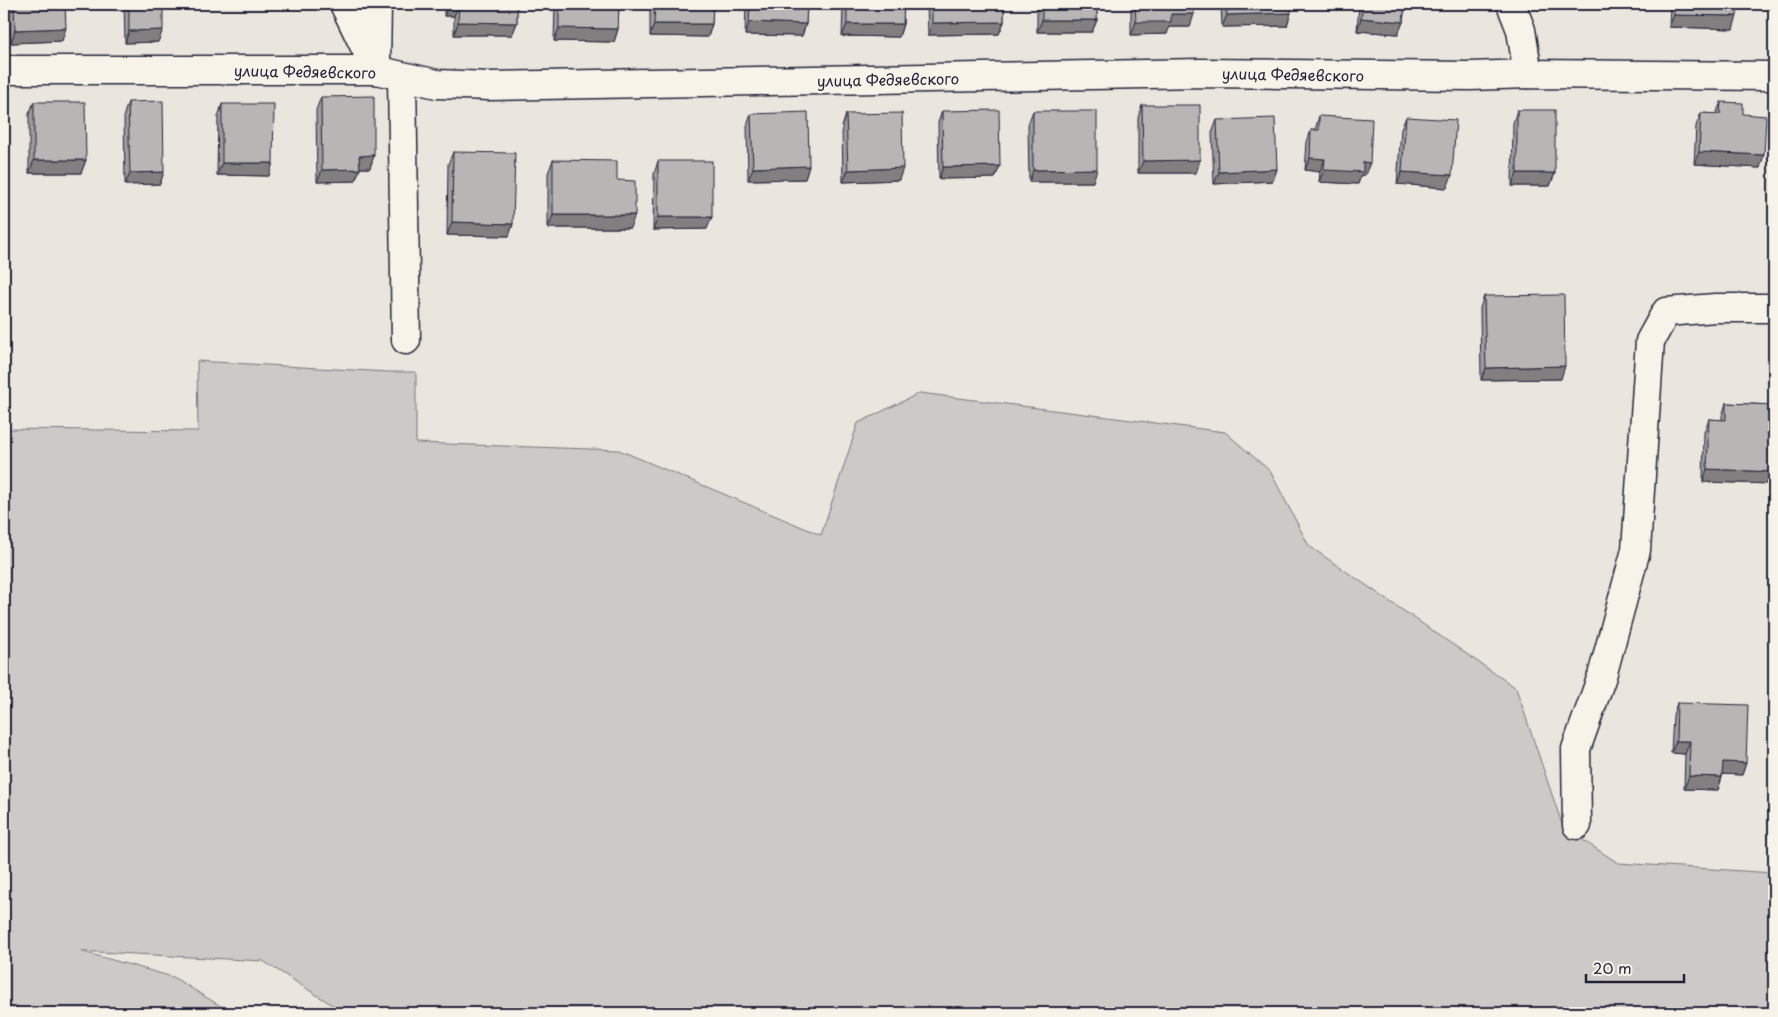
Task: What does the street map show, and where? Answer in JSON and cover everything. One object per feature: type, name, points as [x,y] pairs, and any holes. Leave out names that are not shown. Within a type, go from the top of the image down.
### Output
[{"type":"street","points":[[344,4],[376,70]]},
{"type":"street","points":[[376,70],[377,4]]},
{"type":"street","points":[[1511,4],[1521,30],[1528,74]]},
{"type":"street","name":"улица Федяевского","points":[[4,70],[376,70],[437,84],[489,86],[1201,73],[1470,76],[1528,74],[1774,76]]},
{"type":"street","points":[[402,77],[406,340]]},
{"type":"street","points":[[1577,825],[1576,749],[1602,676],[1636,550],[1650,341],[1666,312],[1715,308],[1774,308]]},
{"type":"shaded area","points":[[197,361],[416,372],[416,443],[619,450],[821,535],[858,423],[920,393],[1225,432],[1270,471],[1309,546],[1516,688],[1563,827],[1618,863],[1774,873],[1774,1013],[345,1013],[263,961],[80,951],[173,977],[232,1013],[4,1013],[4,429],[198,431]]},
{"type":"building","points":[[14,4],[65,4],[66,28],[15,30]]},
{"type":"building","points":[[129,4],[163,4],[163,30],[129,31]]},
{"type":"building","points":[[459,4],[517,4],[517,23],[458,22]]},
{"type":"building","points":[[559,4],[619,4],[618,29],[559,28]]},
{"type":"building","points":[[655,4],[713,4],[712,24],[654,24]]},
{"type":"building","points":[[750,4],[807,4],[806,24],[749,22]]},
{"type":"building","points":[[847,4],[904,4],[903,24],[847,24]]},
{"type":"building","points":[[932,4],[1004,4],[1004,22],[932,23]]},
{"type":"building","points":[[1042,4],[1097,4],[1097,20],[1042,20]]},
{"type":"building","points":[[1135,4],[1194,4],[1194,14],[1171,14],[1171,22],[1136,22]]},
{"type":"building","points":[[1226,4],[1291,4],[1291,13],[1227,15]]},
{"type":"building","points":[[1363,4],[1405,4],[1403,22],[1361,18]]},
{"type":"building","points":[[1674,4],[1738,4],[1737,16],[1674,15]]},
{"type":"building","points":[[374,96],[374,155],[359,156],[360,169],[322,170],[321,97]]},
{"type":"building","points":[[163,101],[164,172],[130,173],[128,102]]},
{"type":"building","points":[[34,102],[85,102],[86,160],[34,160]]},
{"type":"building","points":[[1721,102],[1743,103],[1743,114],[1766,116],[1764,155],[1699,152],[1701,113],[1720,114]]},
{"type":"building","points":[[222,104],[274,104],[273,163],[222,163]]},
{"type":"building","points":[[1142,105],[1200,105],[1200,160],[1143,161]]},
{"type":"building","points":[[999,110],[1000,166],[943,167],[942,111]]},
{"type":"building","points":[[1517,110],[1555,110],[1555,173],[1517,173]]},
{"type":"building","points":[[1033,111],[1097,111],[1097,169],[1033,170]]},
{"type":"building","points":[[808,112],[809,166],[753,168],[751,114]]},
{"type":"building","points":[[902,113],[903,168],[848,170],[846,114]]},
{"type":"building","points":[[1319,116],[1372,119],[1370,163],[1363,162],[1363,172],[1324,170],[1325,159],[1310,158],[1311,130],[1319,130]]},
{"type":"building","points":[[1406,117],[1456,120],[1452,175],[1402,172]]},
{"type":"building","points":[[1275,118],[1277,169],[1219,172],[1217,120]]},
{"type":"building","points":[[453,152],[515,153],[513,224],[452,222]]},
{"type":"building","points":[[553,160],[617,161],[617,180],[635,181],[635,215],[553,215]]},
{"type":"building","points":[[658,161],[712,161],[712,217],[658,217]]},
{"type":"building","points":[[1564,295],[1565,366],[1486,368],[1484,296]]},
{"type":"building","points":[[1726,403],[1774,405],[1774,472],[1707,469],[1709,419],[1726,420]]},
{"type":"building","points":[[1677,703],[1748,705],[1746,763],[1723,762],[1722,777],[1689,776],[1690,741],[1676,741]]}]
